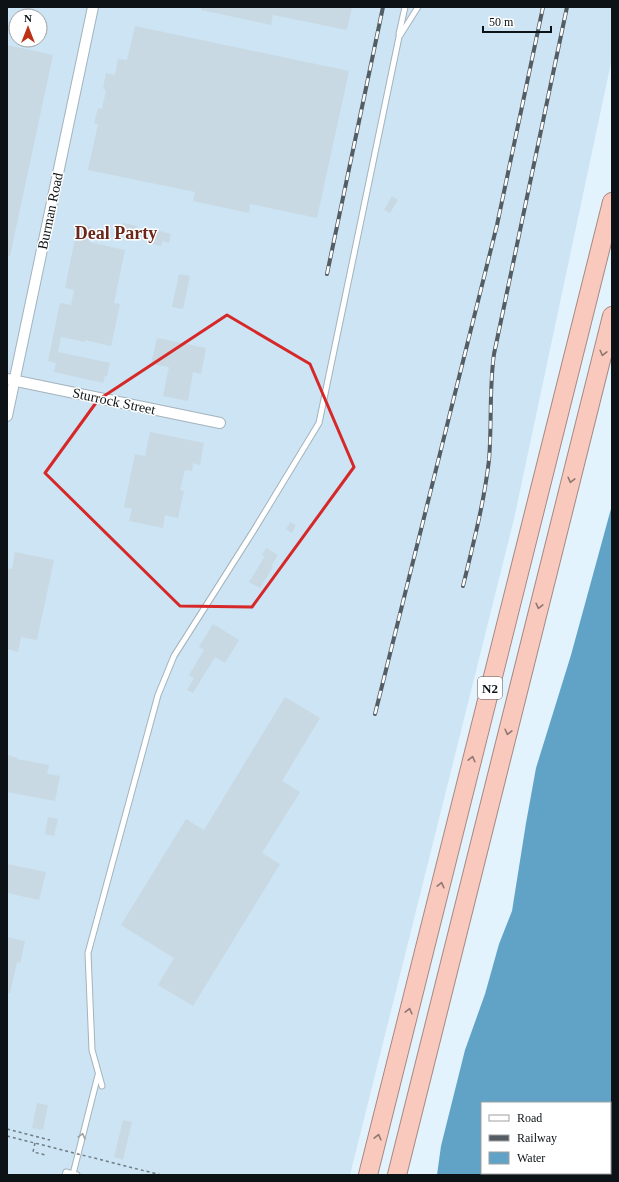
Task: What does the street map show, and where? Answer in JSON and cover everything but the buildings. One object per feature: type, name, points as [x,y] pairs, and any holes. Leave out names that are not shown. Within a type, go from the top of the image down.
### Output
[{"type":"highway","name":"N2","points":[[368,1175],[612,202]]},
{"type":"highway","name":"N2","points":[[397,1175],[612,316]]},
{"type":"street","name":"Burman Road","points":[[7,416],[11,380],[93,7]]},
{"type":"street","name":"Sturrock Street","points":[[11,380],[220,424]]},
{"type":"lane","points":[[102,1086],[92,1050],[88,953],[158,695],[174,656],[254,530],[318,423],[404,7]]},
{"type":"lane","points":[[399,37],[418,7]]},
{"type":"lane","points":[[65,1175],[66,1172],[75,1174],[98,1074]]},
{"type":"path","points":[[7,1130],[50,1140]]},
{"type":"path","points":[[7,1136],[161,1175]]},
{"type":"path","points":[[35,1143],[33,1152],[46,1155]]},
{"type":"highlighted area","points":[[227,315],[310,364],[354,467],[252,607],[180,606],[45,473],[98,400]]},
{"type":"shaded area","points":[[7,7],[612,7],[612,58],[514,519],[350,1175],[7,1175]]},
{"type":"water","points":[[612,505],[612,1175],[437,1175],[441,1146],[465,1050],[485,994],[499,944],[512,911],[536,768],[571,655]]},
{"type":"railway","points":[[327,274],[383,7]]},
{"type":"railway","points":[[375,714],[497,225],[543,7]]},
{"type":"railway","points":[[463,586],[478,524],[487,476],[490,447],[494,354],[567,7]]},
{"type":"district","name":"Deal Party","points":[[116,233]]}]
